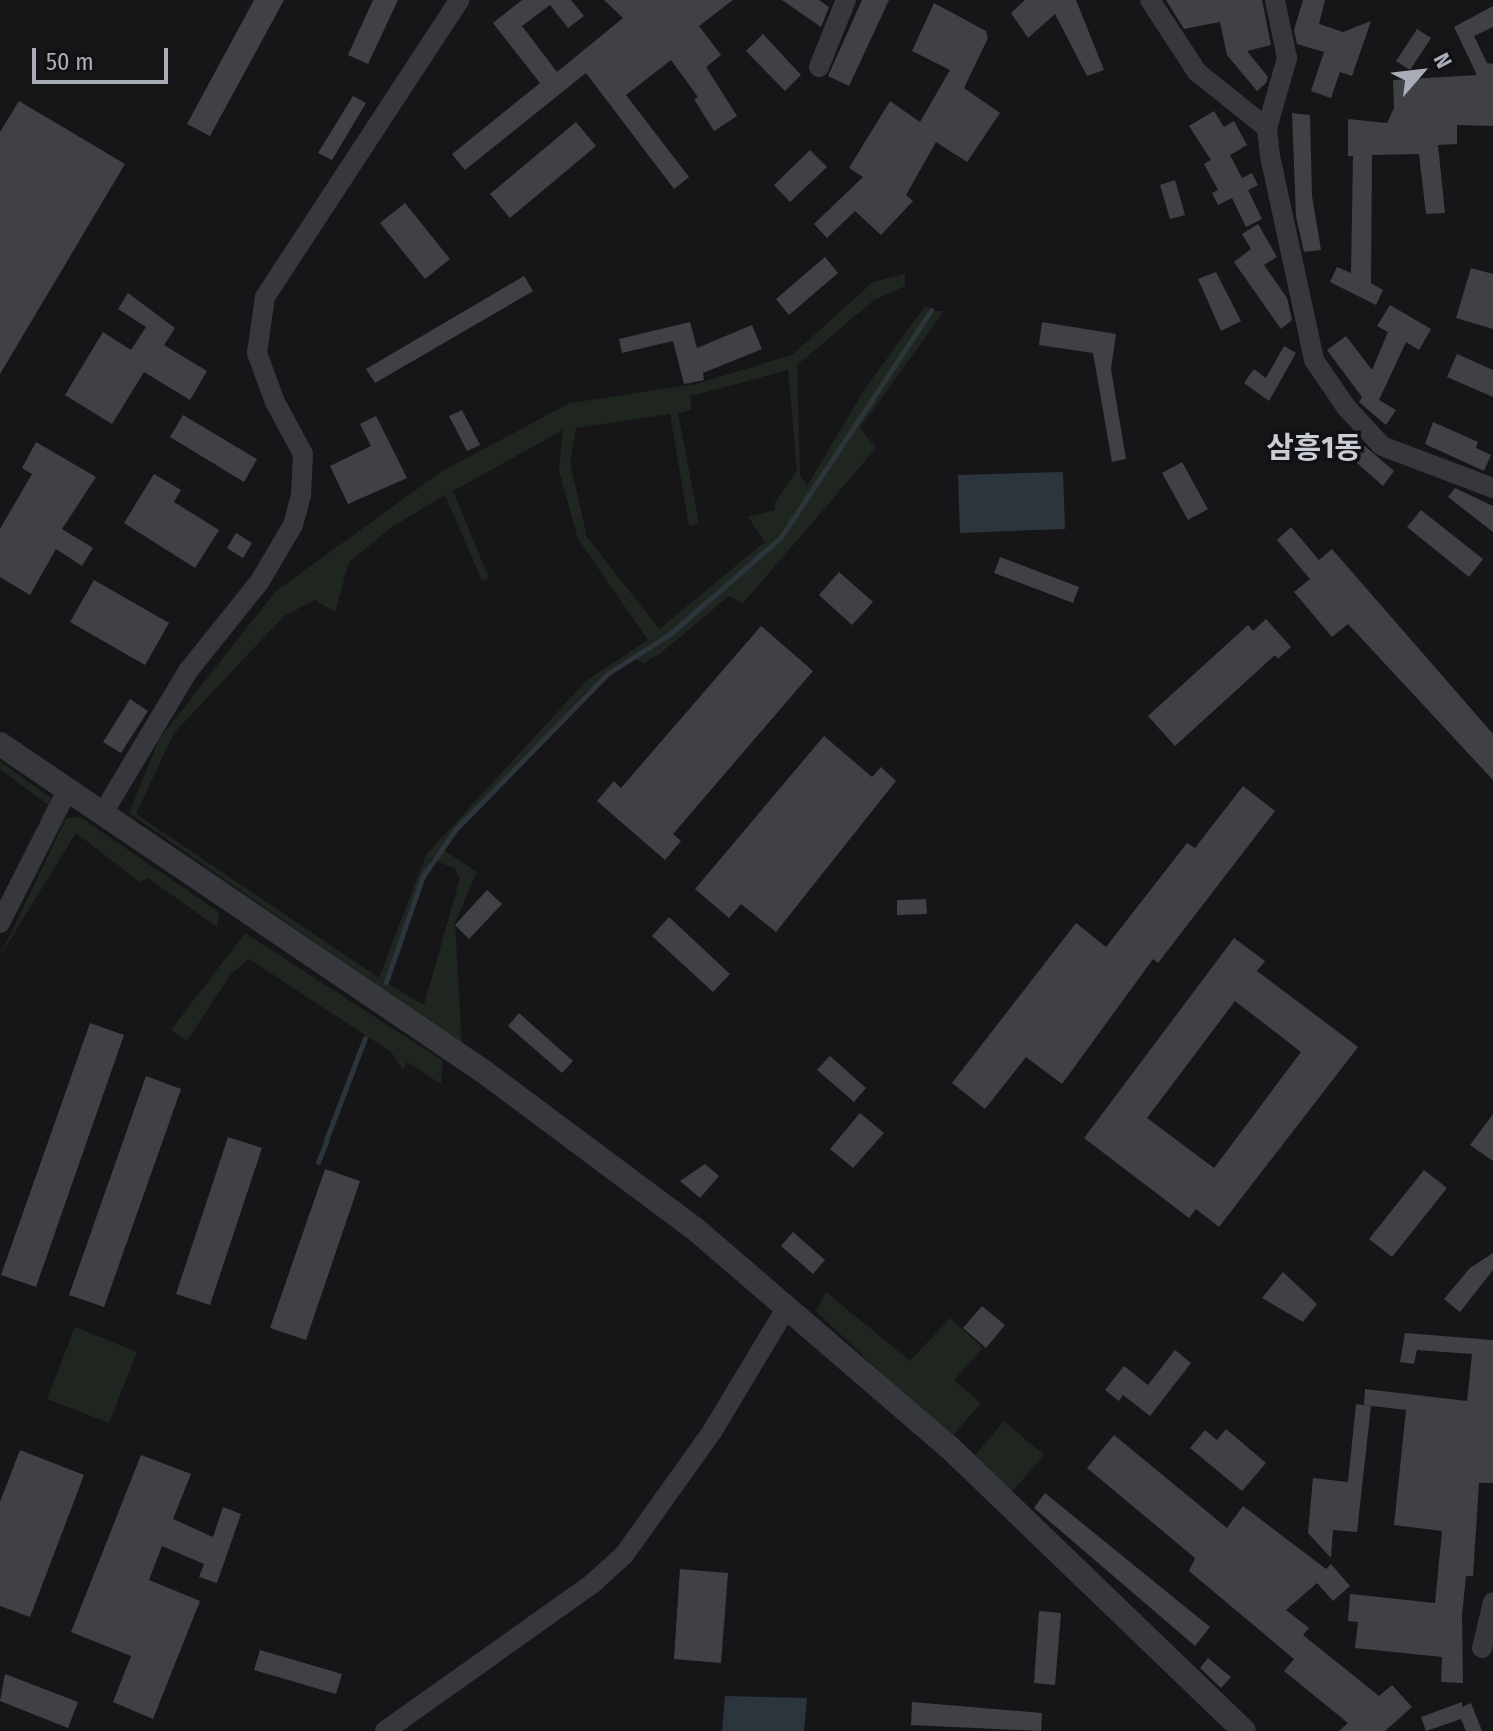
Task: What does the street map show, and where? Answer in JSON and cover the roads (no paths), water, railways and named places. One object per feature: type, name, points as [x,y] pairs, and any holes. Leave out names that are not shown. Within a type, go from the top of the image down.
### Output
[{"type":"street","points":[[103,813],[188,671],[260,581],[293,525],[303,488],[303,454],[275,402],[257,353],[265,297],[459,0]]},
{"type":"street","points":[[819,67],[846,0]]},
{"type":"street","points":[[1150,0],[1197,72],[1267,128]]},
{"type":"street","points":[[1275,0],[1287,58],[1267,128],[1314,360],[1346,407],[1382,446],[1493,488]]},
{"type":"street","points":[[0,744],[483,1071],[694,1228],[954,1452],[1244,1731]]},
{"type":"street","points":[[0,923],[68,789]]},
{"type":"street","points":[[385,1731],[593,1583],[624,1555],[713,1430],[787,1307]]},
{"type":"street","points":[[1482,1648],[1493,1602]]},
{"type":"waterway","points":[[386,982],[423,876],[455,830],[607,674],[670,634],[781,537],[931,310]]},
{"type":"waterway","points":[[326,1140],[365,1038]]},
{"type":"waterway","points":[[318,1162],[326,1142]]},
{"type":"district","name":"삼흥1동","points":[[1314,448]]}]
